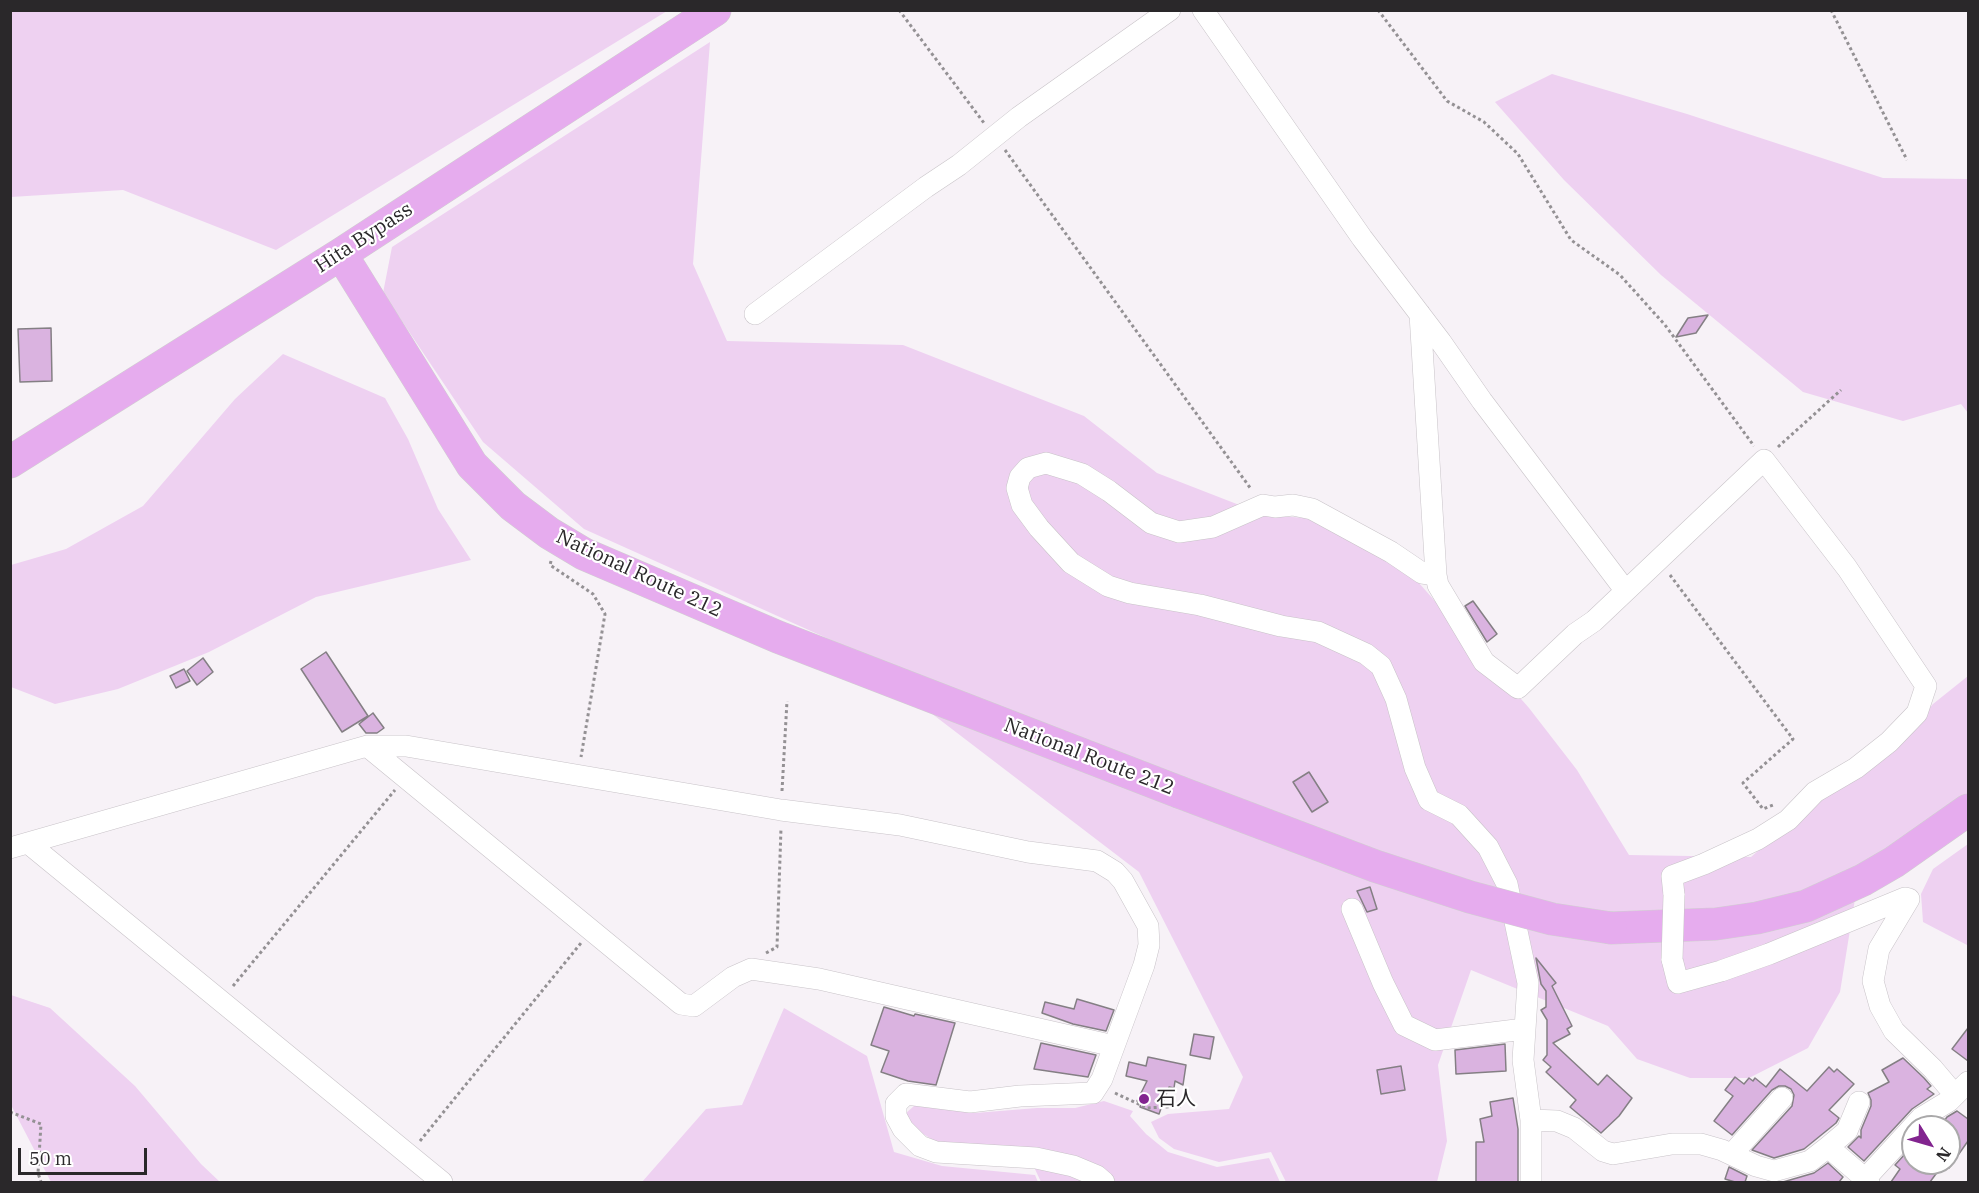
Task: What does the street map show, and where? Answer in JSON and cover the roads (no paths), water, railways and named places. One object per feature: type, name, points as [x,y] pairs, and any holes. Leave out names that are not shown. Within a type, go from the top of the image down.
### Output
[{"type":"highway","name":"Hita Bypass","points":[[10,462],[341,254],[715,10]]},
{"type":"highway","name":"National Route 212","points":[[341,254],[472,465],[513,506],[549,533],[584,554],[778,637],[1375,866],[1552,919],[1611,928],[1716,924],[1757,918],[1806,906],[1863,880],[1894,862],[1968,810]]},
{"type":"street","points":[[755,314],[996,137],[1019,117],[1170,10]]},
{"type":"street","points":[[1203,10],[1362,238],[1624,590]]},
{"type":"street","points":[[1420,314],[1438,585],[1484,662],[1518,688],[1575,634],[1594,621],[1624,590],[1764,460],[1847,568],[1926,686],[1917,713],[1889,742],[1856,768],[1815,792],[1788,820],[1758,839],[1672,876],[1674,896],[1672,959],[1678,983],[1769,954],[1905,898],[1909,899],[1879,949],[1873,981],[1880,1006],[1894,1031],[1933,1069],[1962,1089],[1921,1118],[1867,1181],[1828,1147]]},
{"type":"street","points":[[1436,575],[1422,573],[1391,552],[1312,509],[1293,505],[1275,507],[1263,505],[1213,527],[1179,532],[1151,523],[1082,474],[1046,463],[1028,468],[1020,477],[1017,488],[1022,505],[1039,528],[1071,563],[1108,586],[1130,593],[1200,605],[1281,626],[1318,632],[1366,654],[1381,666],[1396,699],[1415,768],[1429,800],[1459,814],[1488,848],[1507,884],[1528,982],[1523,1060],[1531,1120],[1531,1182]]},
{"type":"street","points":[[367,746],[681,1004],[694,1006],[733,977],[751,969],[819,979],[1113,1046]]},
{"type":"street","points":[[19,845],[367,746],[406,746],[781,810],[900,825],[1028,852],[1097,861],[1115,872],[1124,881],[1148,926],[1149,945],[1144,965],[1102,1079],[1093,1093],[1020,1096],[970,1102],[906,1094],[896,1104],[896,1116],[903,1129],[920,1146],[936,1152],[1036,1158],[1073,1166],[1104,1182]]},
{"type":"street","points":[[19,845],[221,1001],[442,1182]]},
{"type":"street","points":[[1352,909],[1383,983],[1404,1025],[1435,1040],[1524,1029]]},
{"type":"street","points":[[1731,1154],[1782,1098]]},
{"type":"street","points":[[1531,1120],[1557,1121],[1574,1128],[1603,1151],[1613,1154],[1672,1144],[1701,1144],[1774,1171],[1810,1161],[1828,1147],[1846,1131],[1859,1102]]},
{"type":"place","name":"石人","points":[[1144,1099]]}]
